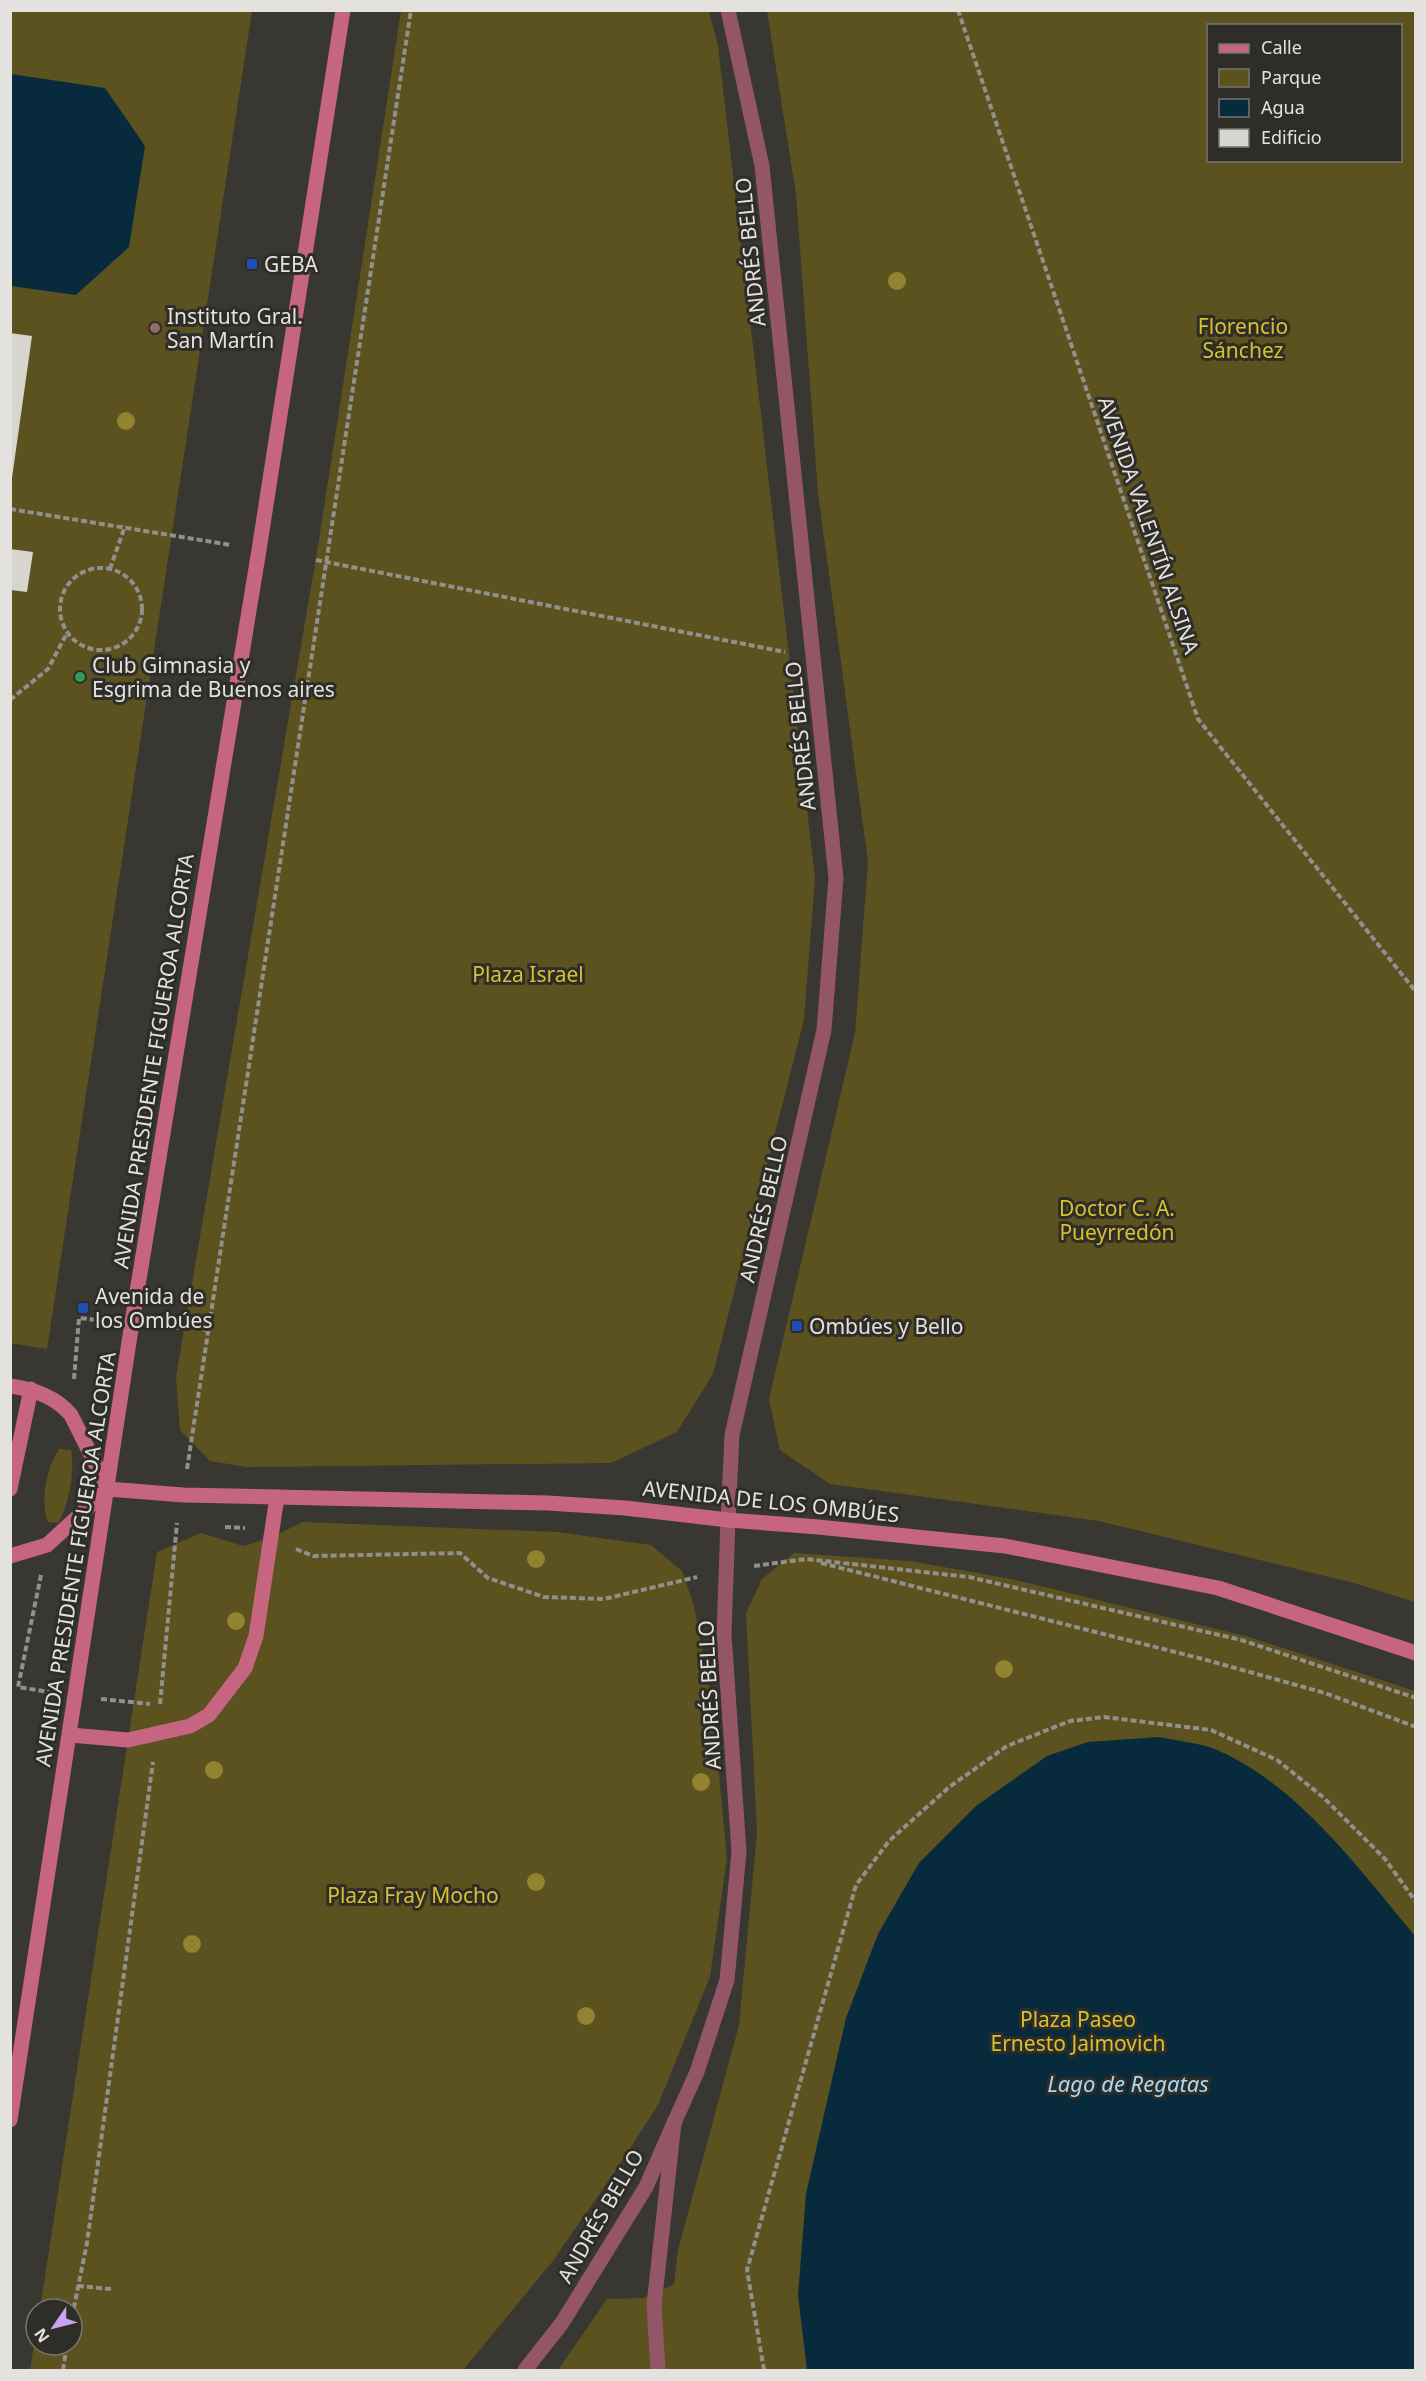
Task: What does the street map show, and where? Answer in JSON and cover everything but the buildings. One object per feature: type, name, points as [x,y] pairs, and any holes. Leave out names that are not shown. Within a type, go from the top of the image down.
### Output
[{"type":"main road","name":"AVENIDA PRESIDENTE FIGUEROA ALCORTA","points":[[10,2120],[133,1316],[259,550],[343,10]]},
{"type":"main road","points":[[10,1386],[31,1389],[64,1407],[71,1415],[108,1489],[47,1545],[10,1556]]},
{"type":"main road","points":[[10,1490],[31,1389]]},
{"type":"main road","name":"AVENIDA DE LOS OMBÚES","points":[[108,1489],[183,1495],[548,1503],[625,1508],[1016,1548],[1218,1588],[1416,1653]]},
{"type":"main road","points":[[70,1735],[128,1740],[190,1726],[209,1715],[245,1668],[256,1636],[277,1497]]},
{"type":"street","name":"ANDRÉS BELLO","points":[[525,2370],[562,2323],[646,2187],[696,2073],[727,1980],[739,1852],[724,1634],[732,1435],[824,1030],[836,878],[762,166],[728,10]]},
{"type":"street","points":[[658,2370],[654,2305],[674,2123]]},
{"type":"path","points":[[76,2297],[87,2243],[157,1734],[177,1523],[411,10]]},
{"type":"path","name":"AVENIDA VALENTÍN ALSINA","points":[[958,10],[1198,719],[1416,992]]},
{"type":"path","points":[[10,509],[125,526],[259,550]]},
{"type":"path","points":[[110,569],[125,526]]},
{"type":"path","points":[[316,560],[812,657]]},
{"type":"path","points":[[90,569],[110,569],[127,578],[139,594],[142,614],[135,632],[121,646],[102,650],[82,646],[68,633],[60,615],[62,596],[73,578],[90,569]]},
{"type":"path","points":[[10,700],[48,669],[68,633]]},
{"type":"path","points":[[71,1415],[79,1318]]},
{"type":"path","points":[[177,1523],[187,1524]]},
{"type":"path","points":[[218,1526],[249,1528],[313,1556],[460,1552],[488,1578],[544,1597],[604,1599],[658,1588],[726,1569],[806,1559],[969,1577],[1241,1640],[1416,1698]]},
{"type":"path","points":[[18,1687],[47,1545]]},
{"type":"path","points":[[806,1559],[1203,1659],[1325,1693],[1416,1727]]},
{"type":"path","points":[[764,2370],[747,2270],[856,1885],[889,1841],[956,1782],[1007,1746],[1070,1721],[1104,1717],[1211,1730],[1277,1760],[1323,1797],[1385,1859],[1416,1902]]},
{"type":"path","points":[[78,2286],[111,2289]]},
{"type":"green space","name":"Club Gimnasia y Esgrima de Buenos aires","points":[[10,11],[252,11],[47,1349],[10,1343]]},
{"type":"green space","name":"Plaza Israel","points":[[401,11],[709,11],[718,46],[815,878],[804,1020],[713,1374],[677,1432],[611,1463],[247,1467],[210,1461],[180,1430],[176,1377],[318,546]]},
{"type":"green space","name":"Doctor C. A. Pueyrredón","points":[[767,11],[1415,11],[1415,1602],[1354,1583],[1099,1521],[830,1484],[780,1450],[769,1399],[855,1033],[868,862],[818,493],[796,194]]},
{"type":"green space","points":[[59,1449],[71,1450],[72,1467],[68,1497],[58,1523],[48,1522],[45,1495],[51,1465]]},
{"type":"green space","name":"Plaza Fray Mocho","points":[[303,1522],[557,1532],[651,1545],[682,1571],[694,1606],[712,1702],[727,1858],[710,1977],[658,2105],[552,2262],[463,2370],[30,2370],[32,2357],[84,2357],[84,2297],[42,2297],[157,1552],[201,1533],[243,1546],[270,1538]]},
{"type":"green space","name":"Lago de Regatas","points":[[794,1553],[910,1561],[1016,1580],[1249,1637],[1415,1691],[1415,2370],[558,2370],[607,2299],[644,2298],[674,2284],[678,2250],[739,2025],[757,1833],[746,1613],[762,1579]]},
{"type":"water","points":[[11,74],[105,88],[145,146],[129,247],[76,295],[11,286]]},
{"type":"water","name":"Lago de Regatas","points":[[1159,1737],[1217,1750],[1247,1765],[1274,1785],[1326,1831],[1415,1936],[1415,2370],[807,2370],[798,2295],[806,2194],[846,2018],[878,1934],[919,1863],[976,1806],[1047,1756],[1088,1742]]},
{"type":"place","name":"GEBA","points":[[252,264]]},
{"type":"place","name":"Instituto Gral. San Martín","points":[[155,328]]},
{"type":"place","name":"Club Gimnasia y Esgrima de Buenos aires","points":[[80,677]]},
{"type":"place","name":"Avenida de los Ombúes","points":[[83,1308]]},
{"type":"place","name":"Ombúes y Bello","points":[[797,1326]]},
{"type":"park label","name":"Florencio Sánchez","points":[[1243,338]]},
{"type":"park label","name":"Plaza Paseo Ernesto Jaimovich","points":[[1078,2031]]}]
